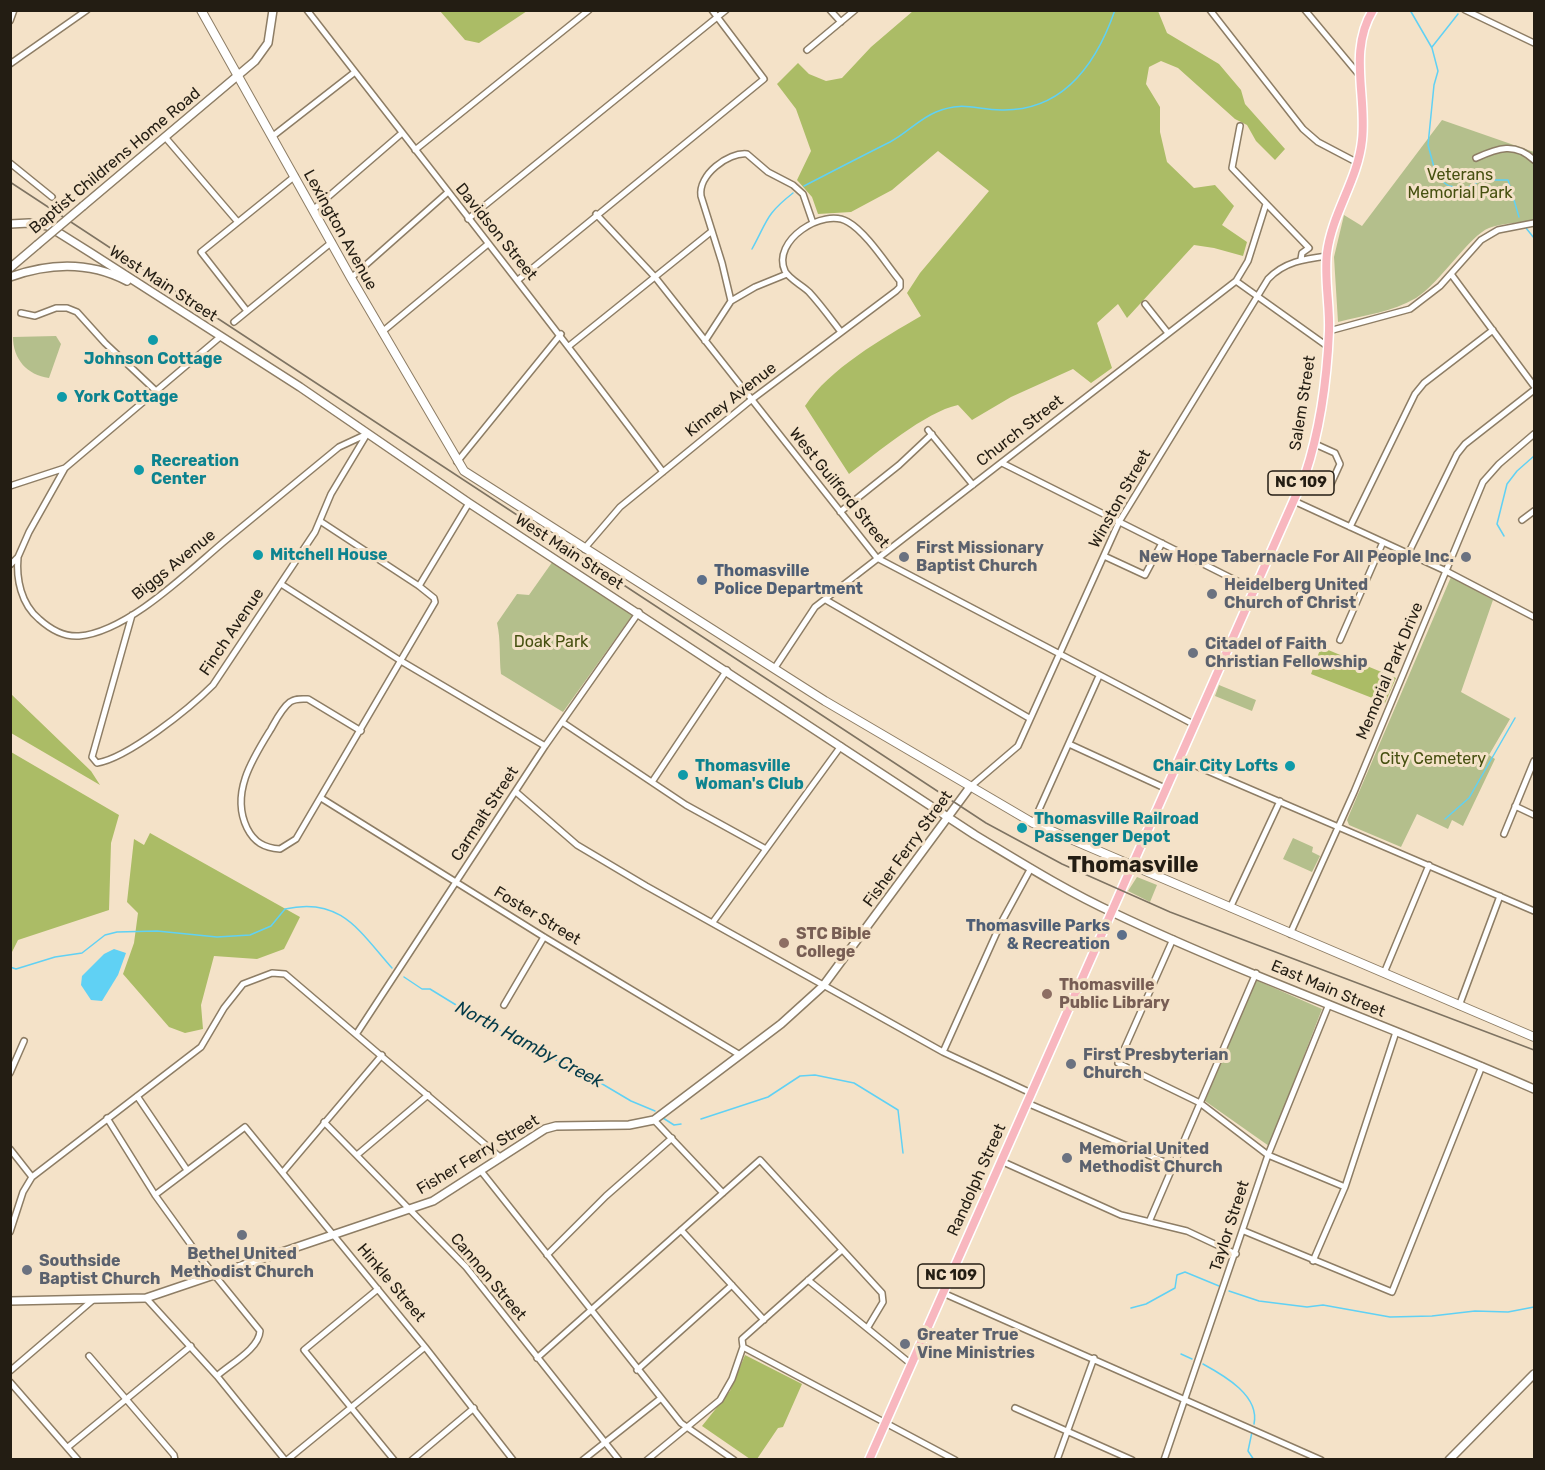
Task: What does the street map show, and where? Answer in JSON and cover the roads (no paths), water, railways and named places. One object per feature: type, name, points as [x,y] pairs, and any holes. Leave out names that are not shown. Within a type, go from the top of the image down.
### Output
[{"type":"main road","name":"Lexington Avenue","points":[[201,10],[457,462]]},
{"type":"main road","name":"Salem Street","points":[[1112,912],[1304,478],[1315,444],[1329,331],[1327,256],[1331,229],[1358,163],[1363,139],[1361,42],[1373,10]]},
{"type":"main road","name":"West Main Street","points":[[457,462],[464,471],[483,485],[584,549],[774,669],[970,787],[1033,823],[1132,866]]},
{"type":"main road","points":[[1132,866],[1534,1036]]},
{"type":"main road","name":"Randolph Street","points":[[869,1460],[1112,912]]},
{"type":"street","points":[[10,21],[14,10]]},
{"type":"street","points":[[10,64],[87,10]]},
{"type":"street","name":"Baptist Childrens Home Road","points":[[10,268],[255,61],[268,43],[273,10]]},
{"type":"street","name":"Davidson Street","points":[[307,10],[447,193],[561,334],[663,472]]},
{"type":"street","points":[[415,150],[589,10]]},
{"type":"street","points":[[518,280],[764,79],[712,10]]},
{"type":"street","points":[[468,219],[726,10]]},
{"type":"street","points":[[830,10],[841,22]]},
{"type":"street","points":[[807,50],[855,10]]},
{"type":"street","points":[[1210,10],[1303,129],[1318,142],[1358,163]]},
{"type":"street","points":[[1305,10],[1361,77]]},
{"type":"street","points":[[1464,10],[1534,43]]},
{"type":"street","points":[[273,136],[355,72]]},
{"type":"street","points":[[1240,126],[1232,168],[1309,248],[1302,253],[1301,259]]},
{"type":"street","points":[[314,209],[402,133]]},
{"type":"street","points":[[165,137],[237,221]]},
{"type":"street","points":[[1476,158],[1510,147],[1521,149],[1534,160]]},
{"type":"street","points":[[731,301],[701,196],[702,183],[723,162],[739,154],[752,156],[768,172],[803,194],[813,223],[795,237],[783,260],[787,274],[811,294],[841,332]]},
{"type":"street","points":[[10,163],[52,197]]},
{"type":"street","points":[[247,310],[201,252],[204,247],[295,176]]},
{"type":"street","points":[[351,278],[447,193]]},
{"type":"street","name":"Church Street","points":[[774,669],[810,612],[1236,281],[1248,261],[1266,204]]},
{"type":"street","name":"West Guilford Street","points":[[596,214],[655,277],[877,558],[1195,725]]},
{"type":"street","name":"Kinney Avenue","points":[[584,549],[620,507],[751,400],[900,287],[900,281],[850,223],[836,218],[813,223]]},
{"type":"street","points":[[1329,331],[1401,314],[1425,299],[1481,240],[1498,230],[1534,220]]},
{"type":"street","name":"West Main Street","points":[[10,224],[29,223],[48,226],[947,816],[1031,868],[1112,912]]},
{"type":"street","points":[[569,346],[712,231]]},
{"type":"street","points":[[234,322],[332,242]]},
{"type":"street","points":[[382,332],[488,244]]},
{"type":"street","name":"Winston Street","points":[[970,787],[1013,752],[1119,522],[1257,296],[1275,272],[1301,259],[1327,256]]},
{"type":"street","points":[[10,277],[47,266],[88,267],[122,278],[170,305]]},
{"type":"street","points":[[705,341],[731,301],[748,290],[787,274]]},
{"type":"street","points":[[1451,274],[1534,386]]},
{"type":"street","points":[[1236,281],[1327,346]]},
{"type":"street","points":[[1145,304],[1168,333]]},
{"type":"street","points":[[21,313],[35,316],[56,308],[67,308],[77,312],[105,343],[156,391]]},
{"type":"street","points":[[1350,526],[1415,394],[1425,383],[1493,330]]},
{"type":"street","points":[[457,462],[561,334]]},
{"type":"street","points":[[10,565],[18,557],[29,532],[65,468],[220,337]]},
{"type":"street","points":[[1408,554],[1464,444],[1534,390]]},
{"type":"street","points":[[840,512],[899,465],[930,432],[973,484]]},
{"type":"street","name":"Finch Avenue","points":[[132,615],[92,757],[97,763],[116,757],[192,706],[213,686],[320,521],[331,494],[367,434]]},
{"type":"street","name":"Biggs Avenue","points":[[18,557],[19,584],[28,607],[57,632],[81,636],[132,615],[339,447],[367,434]]},
{"type":"street","name":"Memorial Park Drive","points":[[1290,934],[1488,474],[1534,434]]},
{"type":"street","points":[[1304,478],[1322,486],[1330,486],[1340,464],[1335,453],[1315,444]]},
{"type":"street","points":[[1002,463],[1255,590]]},
{"type":"street","points":[[10,486],[65,468]]},
{"type":"street","points":[[1294,501],[1446,572],[1534,617]]},
{"type":"street","points":[[419,586],[469,503]]},
{"type":"street","points":[[1522,520],[1534,510]]},
{"type":"street","points":[[320,521],[419,586],[434,598],[435,602],[401,661],[321,798],[296,838],[280,849],[260,844],[252,837],[242,815],[240,796],[250,765],[289,702],[299,698],[308,699],[360,731]]},
{"type":"street","points":[[1340,640],[1383,542]]},
{"type":"street","points":[[1104,556],[1145,574],[1162,543]]},
{"type":"street","points":[[281,584],[401,661],[545,746]]},
{"type":"street","points":[[825,600],[1029,718]]},
{"type":"street","name":"Carmalt Street","points":[[357,1033],[545,746],[639,612]]},
{"type":"street","points":[[652,782],[727,670]]},
{"type":"street","points":[[1033,823],[1099,676]]},
{"type":"street","points":[[562,722],[699,812],[764,848]]},
{"type":"street","points":[[1069,744],[1167,789]]},
{"type":"street","points":[[713,922],[764,848],[842,746]]},
{"type":"street","points":[[1180,759],[1534,911]]},
{"type":"street","points":[[1504,834],[1534,761]]},
{"type":"street","name":"Fisher Ferry Street","points":[[10,1301],[146,1298],[410,1210],[441,1196],[550,1127],[629,1125],[654,1120],[781,1023],[823,986],[970,787]]},
{"type":"street","points":[[516,792],[577,845],[943,1052],[1031,1092]]},
{"type":"street","name":"Foster Street","points":[[321,798],[544,937],[740,1055]]},
{"type":"street","points":[[1230,908],[1280,801]]},
{"type":"street","points":[[1515,806],[1534,815]]},
{"type":"street","points":[[1384,973],[1430,866]]},
{"type":"street","points":[[943,1052],[1000,923],[1031,868]]},
{"type":"street","points":[[1459,1006],[1500,896]]},
{"type":"street","name":"East Main Street","points":[[1112,912],[1534,1089]]},
{"type":"street","points":[[504,1005],[544,937]]},
{"type":"street","points":[[1173,939],[1118,1063],[1200,1103],[1268,1155],[1345,1187]]},
{"type":"street","points":[[10,1232],[23,1192],[32,1177],[201,1047],[240,987],[258,977],[277,971],[285,974],[357,1033],[501,1158]]},
{"type":"street","points":[[1149,1222],[1256,973]]},
{"type":"street","name":"Taylor Street","points":[[1164,1460],[1244,1231],[1268,1155],[1329,1004]]},
{"type":"street","points":[[1313,1261],[1345,1187],[1396,1032]]},
{"type":"street","points":[[10,1073],[24,1041]]},
{"type":"street","points":[[283,1172],[382,1055]]},
{"type":"street","points":[[1244,1231],[1392,1293],[1482,1066]]},
{"type":"street","points":[[357,1155],[428,1095]]},
{"type":"street","points":[[137,1096],[187,1170],[155,1195]]},
{"type":"street","points":[[1027,1103],[1174,1166]]},
{"type":"street","points":[[107,1118],[155,1195],[260,1331],[254,1345],[217,1376]]},
{"type":"street","points":[[654,1120],[723,1192]]},
{"type":"street","name":"Cannon Street","points":[[324,1122],[467,1268],[619,1460]]},
{"type":"street","name":"Hinkle Street","points":[[187,1170],[245,1126],[474,1408],[513,1460]]},
{"type":"street","points":[[547,1255],[599,1202],[672,1138]]},
{"type":"street","points":[[10,1149],[32,1177]]},
{"type":"street","points":[[537,1358],[592,1312],[760,1160],[883,1298],[868,1327]]},
{"type":"street","points":[[1001,1161],[1121,1215],[1187,1231],[1236,1254]]},
{"type":"street","points":[[481,1171],[660,1399],[687,1429],[734,1460]]},
{"type":"street","points":[[681,1230],[764,1320]]},
{"type":"street","points":[[647,1460],[687,1429],[725,1393],[743,1347],[742,1339],[842,1250]]},
{"type":"street","points":[[808,1280],[911,1364]]},
{"type":"street","points":[[637,1370],[732,1285]]},
{"type":"street","points":[[378,1289],[304,1350],[393,1460]]},
{"type":"street","points":[[943,1293],[1321,1460]]},
{"type":"street","points":[[146,1298],[217,1376],[286,1460],[425,1347]]},
{"type":"street","points":[[10,1371],[94,1299]]},
{"type":"street","points":[[68,1447],[191,1346]]},
{"type":"street","points":[[743,1347],[955,1460]]},
{"type":"street","points":[[89,1356],[175,1459]]},
{"type":"street","points":[[1057,1460],[1094,1358]]},
{"type":"street","points":[[1449,1460],[1534,1374]]},
{"type":"street","points":[[10,1382],[78,1460]]},
{"type":"street","points":[[582,1460],[660,1399]]},
{"type":"street","points":[[412,1460],[474,1408]]},
{"type":"street","points":[[1015,1408],[1132,1460]]},
{"type":"water","points":[[114,949],[126,953],[118,975],[102,1001],[91,1000],[81,985],[82,976],[104,954]]},
{"type":"waterway","points":[[804,186],[890,142],[936,112],[963,106],[995,110],[1026,108],[1045,102],[1076,80],[1099,48],[1115,10]]},
{"type":"waterway","points":[[1410,10],[1432,48],[1438,71],[1434,85],[1428,145],[1437,178],[1449,186],[1461,188],[1467,188],[1481,180],[1508,180],[1519,217]]},
{"type":"waterway","points":[[1432,47],[1458,14]]},
{"type":"waterway","points":[[752,249],[772,213],[793,193]]},
{"type":"waterway","points":[[1526,228],[1534,238]]},
{"type":"waterway","points":[[1504,536],[1497,524],[1507,484],[1517,471],[1534,456]]},
{"type":"waterway","points":[[1445,819],[1469,798],[1515,718]]},
{"type":"waterway","name":"North Hamby Creek","points":[[10,967],[16,969],[55,957],[82,953],[105,935],[117,932],[157,931],[217,937],[250,935],[271,926],[285,909],[304,906],[335,912],[348,920],[392,968]]},
{"type":"waterway","name":"North Hamby Creek","points":[[404,977],[422,989],[430,989],[492,1027],[527,1042],[547,1056],[577,1069],[631,1101],[655,1111]]},
{"type":"waterway","name":"North Hamby Creek","points":[[701,1119],[768,1097],[800,1076],[815,1075],[854,1083],[898,1110],[903,1153]]},
{"type":"waterway","name":"North Hamby Creek","points":[[663,1118],[674,1125],[681,1124]]},
{"type":"waterway","name":"North Hamby Creek","points":[[1131,1308],[1146,1304],[1175,1288],[1177,1275],[1185,1272],[1219,1286]]},
{"type":"waterway","name":"North Hamby Creek","points":[[1229,1291],[1259,1301],[1307,1307],[1323,1305],[1390,1317],[1432,1316],[1475,1311],[1508,1312],[1534,1307]]},
{"type":"waterway","points":[[1181,1354],[1192,1359]]},
{"type":"waterway","points":[[1203,1364],[1221,1374],[1246,1396],[1252,1404],[1254,1424]]},
{"type":"waterway","points":[[1252,1432],[1248,1451],[1254,1460]]},
{"type":"railway","points":[[10,182],[986,823],[1062,864],[1170,912],[1534,1050]]},
{"type":"place","name":"Johnson Cottage","points":[[153,340]]},
{"type":"place","name":"York Cottage","points":[[62,397]]},
{"type":"place","name":"Recreation Center","points":[[139,470]]},
{"type":"place","name":"Mitchell House","points":[[258,555]]},
{"type":"place","name":"First Missionary Baptist Church","points":[[904,557]]},
{"type":"place","name":"New Hope Tabernacle For All People Inc.","points":[[1466,557]]},
{"type":"place","name":"Thomasville Police Department","points":[[702,580]]},
{"type":"place","name":"Heidelberg United Church of Christ","points":[[1212,594]]},
{"type":"place","name":"Citadel of Faith Christian Fellowship","points":[[1193,653]]},
{"type":"place","name":"Chair City Lofts","points":[[1290,766]]},
{"type":"place","name":"Thomasville Woman's Club","points":[[683,775]]},
{"type":"place","name":"Thomasville Railroad Passenger Depot","points":[[1022,828]]},
{"type":"place","name":"Thomasville Parks & Recreation","points":[[1122,935]]},
{"type":"place","name":"STC Bible College","points":[[784,943]]},
{"type":"place","name":"Thomasville Public Library","points":[[1047,994]]},
{"type":"place","name":"First Presbyterian Church","points":[[1071,1064]]},
{"type":"place","name":"Memorial United Methodist Church","points":[[1067,1158]]},
{"type":"place","name":"Bethel United Methodist Church","points":[[242,1235]]},
{"type":"place","name":"Southside Baptist Church","points":[[27,1270]]},
{"type":"place","name":"Greater True Vine Ministries","points":[[905,1344]]},
{"type":"district","name":"Thomasville","points":[[1133,866]]},
{"type":"park label","name":"Veterans Memorial Park","points":[[1460,184]]},
{"type":"park label","name":"Doak Park","points":[[551,642]]},
{"type":"park label","name":"City Cemetery","points":[[1433,759]]}]
